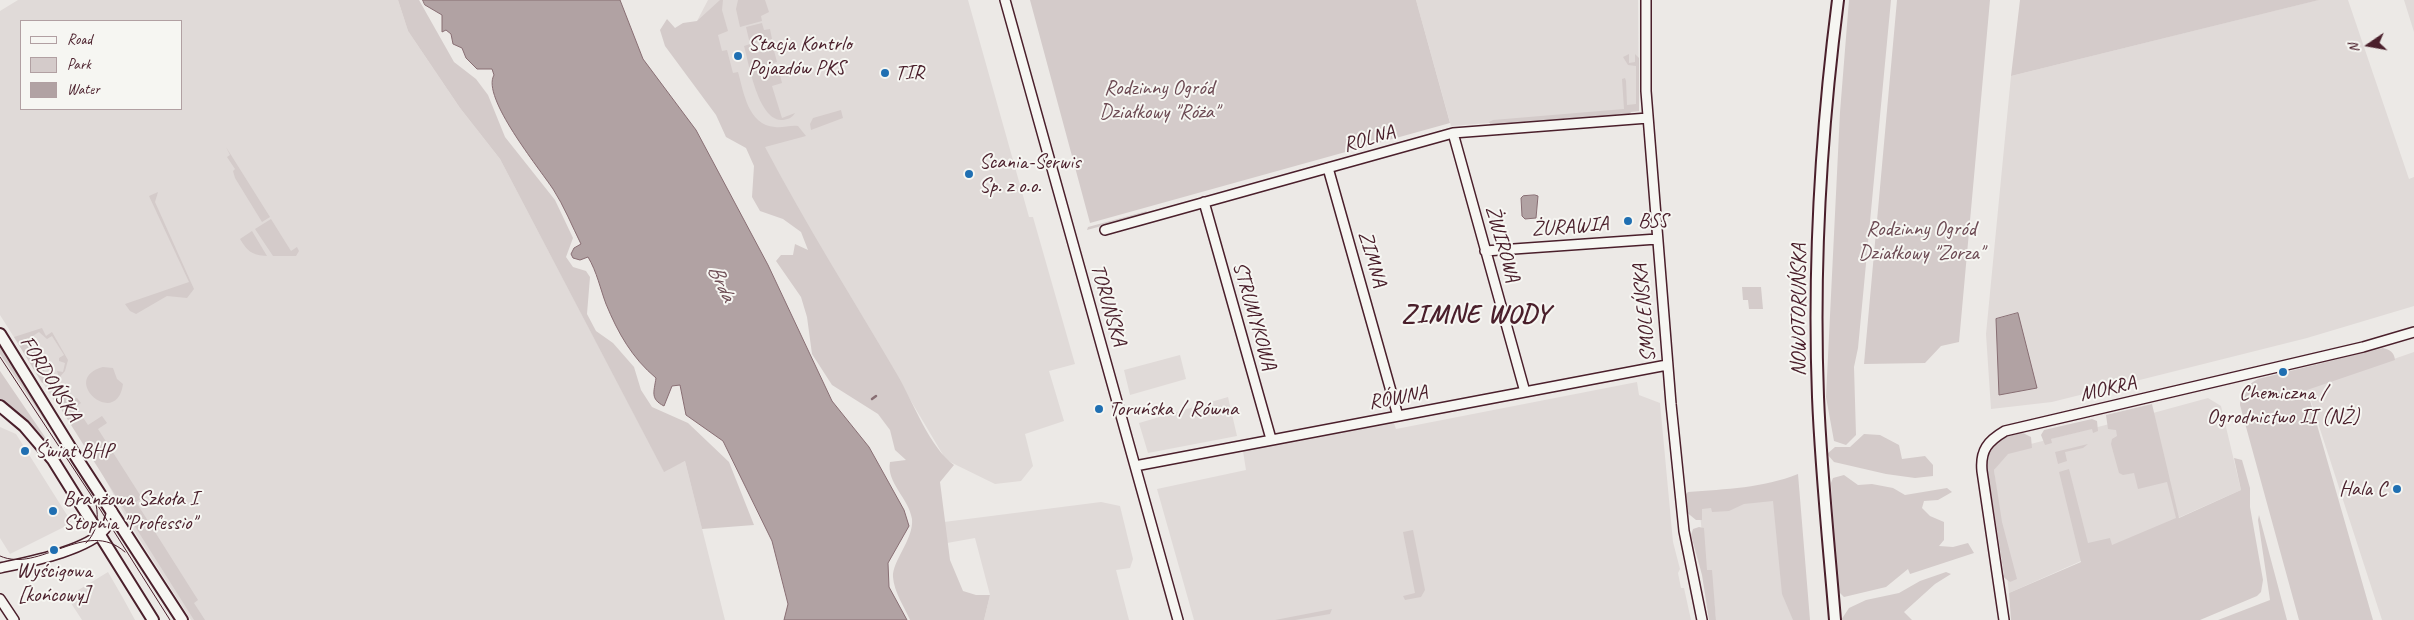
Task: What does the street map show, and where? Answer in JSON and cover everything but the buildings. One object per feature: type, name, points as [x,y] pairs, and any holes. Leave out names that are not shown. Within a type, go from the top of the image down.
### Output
[{"type":"main road","name":"NOWOTORUŃSKA","points":[[1835,620],[1822,473],[1817,335],[1822,167],[1828,81],[1838,0]]},
{"type":"main road","name":"FORDOŃSKA","points":[[0,334],[182,620]]},
{"type":"main road","name":"FORDOŃSKA","points":[[0,406],[24,426],[47,451],[153,620]]},
{"type":"street","name":"TORUŃSKA","points":[[1005,0],[1178,620]]},
{"type":"street","name":"SMOLEŃSKA","points":[[1646,0],[1645,77],[1667,365],[1684,531],[1702,620]]},
{"type":"street","name":"ROLNA","points":[[1105,230],[1453,133],[1648,118]]},
{"type":"street","name":"ŻWIROWA","points":[[1453,133],[1525,392]]},
{"type":"street","name":"ZIMNA","points":[[1328,168],[1398,416]]},
{"type":"street","name":"STRUMYKOWA","points":[[1204,202],[1271,439]]},
{"type":"street","name":"ŻURAWIA","points":[[1486,251],[1657,239]]},
{"type":"street","name":"MOKRA","points":[[2004,620],[1982,471],[1982,454],[1989,440],[2005,431],[2355,349],[2414,332]]},
{"type":"street","name":"RÓWNA","points":[[1135,466],[1667,365]]},
{"type":"street","points":[[0,568],[76,546],[100,534],[107,525],[112,511]]},
{"type":"street","points":[[0,598],[14,620]]},
{"type":"shaded area","points":[[18,0],[398,0],[408,31],[460,108],[500,159],[664,471],[685,461],[725,620],[191,620],[129,523],[78,429],[53,399],[0,315],[0,11]]},
{"type":"shaded area","points":[[708,0],[968,0],[1029,217],[1033,217],[1075,364],[1049,371],[1064,421],[1025,434],[1033,466],[1021,481],[995,484],[946,460],[797,209],[697,21]]},
{"type":"shaded area","points":[[1416,0],[1638,0],[1639,111],[1451,126]]},
{"type":"shaded area","points":[[2318,0],[2348,0],[2409,179],[2414,177],[2414,306],[2307,338],[2052,402],[1991,409],[1986,334],[2011,76]]},
{"type":"shaded area","points":[[2404,0],[2414,0],[2414,32]]},
{"type":"shaded area","points":[[2414,352],[2414,620],[2382,620],[2307,389]]},
{"type":"shaded area","points":[[1180,355],[1186,379],[1130,395],[1124,370]]},
{"type":"shaded area","points":[[1637,382],[1639,395],[1660,403],[1673,542],[1680,569],[1678,573],[1681,588],[1684,588],[1691,620],[1194,620],[1157,489],[1246,470],[1243,451],[1394,423],[1396,429]]},
{"type":"shaded area","points":[[1228,397],[1237,436],[1148,453],[1139,423]]},
{"type":"shaded area","points":[[2208,398],[2221,406],[2241,490],[2009,593],[1994,470],[2007,450]]},
{"type":"shaded area","points":[[0,427],[16,434],[72,523],[10,554],[0,538]]},
{"type":"shaded area","points":[[1797,487],[1807,620],[1716,620],[1712,581],[1706,572],[1698,495]]},
{"type":"shaded area","points":[[1101,502],[1120,506],[1133,559],[1130,568],[1116,570],[1129,620],[984,620],[990,595],[975,538],[947,543],[944,522]]},
{"type":"shaded area","points":[[108,572],[135,620],[82,620],[67,597]]},
{"type":"green space","points":[[398,0],[419,0],[454,62],[476,79],[488,95],[505,137],[555,200],[573,238],[566,257],[573,267],[586,271],[590,277],[587,314],[596,331],[613,343],[634,367],[641,390],[652,407],[688,423],[729,462],[754,525],[702,529],[685,461],[664,472],[500,159],[460,108],[408,31]]},
{"type":"green space","points":[[720,0],[723,0],[722,10],[728,31],[718,35],[722,51],[727,50],[733,73],[738,72],[745,98],[753,114],[766,125],[778,127],[798,126],[806,136],[765,147],[813,233],[898,376],[937,448],[954,465],[940,482],[950,560],[963,591],[976,595],[990,595],[984,620],[910,620],[897,594],[893,577],[894,571],[910,534],[912,519],[907,504],[891,477],[890,462],[906,460],[895,450],[890,430],[878,414],[832,385],[812,354],[807,317],[801,297],[776,261],[781,255],[793,255],[795,244],[808,250],[801,232],[783,219],[760,211],[752,197],[754,166],[746,148],[726,137],[716,115],[665,46],[660,30],[667,19],[675,28],[683,23],[697,21]]},
{"type":"green space","points":[[738,0],[765,0],[769,12],[761,16],[762,21],[740,27],[736,9]]},
{"type":"green space","name":"Rodzinny Ogród Działkowy \"Róża\"","points":[[1030,0],[1416,0],[1450,123],[1090,223]]},
{"type":"green space","points":[[1849,0],[1891,0],[1858,348],[1854,367],[1856,435],[1846,445],[1834,441],[1826,397],[1840,112]]},
{"type":"green space","name":"Rodzinny Ogród Działkowy \"Zorza\"","points":[[1897,0],[1990,0],[1959,342],[1941,346],[1925,363],[1864,364]]},
{"type":"green space","points":[[2020,0],[2319,0],[2011,76]]},
{"type":"green space","points":[[762,23],[764,30],[770,29],[772,39],[754,43],[749,48],[754,47],[756,53],[766,50],[765,45],[772,43],[777,62],[767,65],[770,73],[779,71],[782,83],[772,86],[782,118],[795,113],[785,120],[773,117],[766,111],[756,89],[744,46],[750,44],[746,27]]},
{"type":"green space","points":[[1629,54],[1629,63],[1635,62],[1635,54],[1639,58],[1639,111],[1631,112],[1630,114],[1491,125],[1489,122],[1493,120],[1624,109],[1622,79],[1625,78],[1627,105],[1636,104],[1636,66],[1628,65],[1623,57]]},
{"type":"green space","points":[[841,110],[843,118],[811,130],[810,124],[813,118]]},
{"type":"green space","points":[[226,147],[270,217],[262,222],[235,178],[233,171],[235,169],[227,157],[230,155]]},
{"type":"green space","points":[[158,192],[155,202],[194,289],[187,298],[167,296],[136,314],[130,311],[125,304],[189,282],[149,196]]},
{"type":"green space","points":[[1147,211],[1145,214],[1087,230],[1088,227]]},
{"type":"green space","points":[[271,219],[291,251],[297,247],[299,251],[296,256],[273,256],[255,229]]},
{"type":"green space","points":[[252,231],[267,256],[251,252],[240,239]]},
{"type":"green space","points":[[1742,287],[1761,287],[1763,309],[1749,309],[1748,300],[1743,300]]},
{"type":"green space","points":[[42,328],[46,336],[52,332],[68,360],[65,371],[59,378],[57,371],[63,372],[65,363],[59,361],[59,358],[64,355],[52,336],[47,339],[39,332],[28,339],[39,358],[45,354],[41,365],[49,380],[42,383],[14,337]]},
{"type":"green space","points":[[0,344],[47,420],[45,421],[0,354]]},
{"type":"green space","points":[[2383,348],[2394,355],[2395,360],[2307,390],[2373,620],[2299,620],[2240,405],[2241,396],[2247,386],[2258,379]]},
{"type":"green space","points":[[103,367],[113,368],[117,379],[123,384],[119,397],[111,402],[102,402],[88,390],[86,381],[91,373]]},
{"type":"green space","points":[[0,371],[49,443],[47,444],[28,423],[0,400]]},
{"type":"green space","points":[[63,393],[68,401],[77,398],[81,403],[76,407],[88,425],[102,416],[107,423],[98,429],[142,498],[136,502],[198,600],[194,603],[205,620],[194,620],[54,398]]},
{"type":"green space","points":[[2152,404],[2179,518],[2241,490],[2234,458],[2242,460],[2250,488],[2250,507],[2263,580],[2261,592],[2257,596],[2200,620],[2011,620],[2009,593],[2081,562],[2059,472],[2069,469],[2088,543],[2110,538],[2112,545],[2176,518],[2167,482],[2138,489],[2134,473],[2123,475],[2119,473],[2111,444],[2112,439],[2117,436],[2116,430],[2108,429],[2106,415]]},
{"type":"green space","points":[[2092,419],[2097,421],[2098,431],[2093,433],[2092,429],[2051,439],[2052,443],[2045,445],[2041,435],[2044,430]]},
{"type":"green space","points":[[2023,433],[2031,437],[2032,448],[2008,454],[1994,470],[2002,522],[2017,579],[2010,582],[2002,576],[2004,575],[1986,460],[1988,453],[1995,443],[2010,436]]},
{"type":"green space","points":[[1864,434],[1880,435],[1899,445],[1902,459],[1925,456],[1933,465],[1933,476],[1915,478],[1886,474],[1834,462],[1827,454],[1835,447],[1850,447]]},
{"type":"green space","points":[[2088,444],[2083,448],[2065,452],[2067,461],[2058,464],[2055,452]]},
{"type":"green space","points":[[1798,474],[1810,620],[1793,620],[1782,594],[1773,501],[1744,504],[1729,511],[1712,512],[1711,508],[1702,509],[1702,520],[1696,520],[1685,511],[1683,497],[1688,492],[1758,485]]},
{"type":"green space","points":[[1844,475],[1858,485],[1872,484],[1893,488],[1905,495],[1947,488],[1952,492],[1938,500],[1924,501],[1922,508],[1930,516],[1944,522],[1944,540],[1939,546],[1953,547],[1968,543],[1974,553],[1910,574],[1908,569],[1886,587],[1844,597],[1837,590],[1831,483],[1833,478]]},
{"type":"green space","points":[[2259,515],[2287,620],[2218,620],[2270,600],[2258,520]]},
{"type":"green space","points":[[1704,528],[1707,570],[1712,570],[1716,620],[1709,620],[1702,575],[1691,535],[1693,529]]},
{"type":"green space","points":[[1413,530],[1425,590],[1421,597],[1405,600],[1403,596],[1415,593],[1403,532]]},
{"type":"green space","points":[[1946,572],[1951,574],[1935,584],[1904,612],[1912,620],[1841,620],[1849,608],[1866,600],[1899,593],[1920,581]]},
{"type":"green space","points":[[1332,609],[1330,614],[1295,620],[1275,620]]},
{"type":"water","name":"Brda","points":[[423,0],[620,0],[643,59],[696,130],[768,265],[832,401],[869,447],[904,510],[909,526],[888,563],[889,587],[907,620],[784,620],[788,604],[772,541],[723,441],[686,415],[680,385],[672,386],[664,406],[657,401],[654,395],[656,378],[640,362],[621,335],[606,304],[588,257],[580,260],[573,258],[571,254],[574,248],[581,244],[553,189],[503,115],[492,85],[494,75],[492,69],[477,69],[466,58],[462,48],[453,44],[451,34],[446,30],[442,32],[442,15],[425,5]]},
{"type":"water","points":[[1523,196],[1538,196],[1536,218],[1525,219],[1522,216],[1521,198]]},
{"type":"water","points":[[2018,313],[2037,388],[1999,395],[1996,319]]},
{"type":"waterway","points":[[872,399],[876,396]]},
{"type":"tram line","points":[[0,357],[91,495],[170,620]]},
{"type":"tram line","points":[[86,543],[93,534],[96,525],[96,504]]},
{"type":"tram line","points":[[0,556],[15,560],[31,558],[95,540],[110,543],[125,552]]},
{"type":"place","name":"Stacja Kontrlo Pojazdów PKS","points":[[738,56]]},
{"type":"place","name":"TIR","points":[[885,73]]},
{"type":"place","name":"Scania-Serwis Sp. z o.o.","points":[[969,174]]},
{"type":"place","name":"BSS","points":[[1628,221]]},
{"type":"place","name":"Chemiczna / Ogrodnictwo II (NŻ)","points":[[2283,372]]},
{"type":"place","name":"Toruńska / Równa","points":[[1099,409]]},
{"type":"place","name":"Świat BHP","points":[[25,451]]},
{"type":"place","name":"Hala C","points":[[2397,489]]},
{"type":"place","name":"Branżowa Szkoła I Stopnia \"Professio\"","points":[[53,511]]},
{"type":"place","name":"Wyścigowa [końcowy]","points":[[54,550]]},
{"type":"district","name":"ZIMNE WODY","points":[[1476,315]]}]
